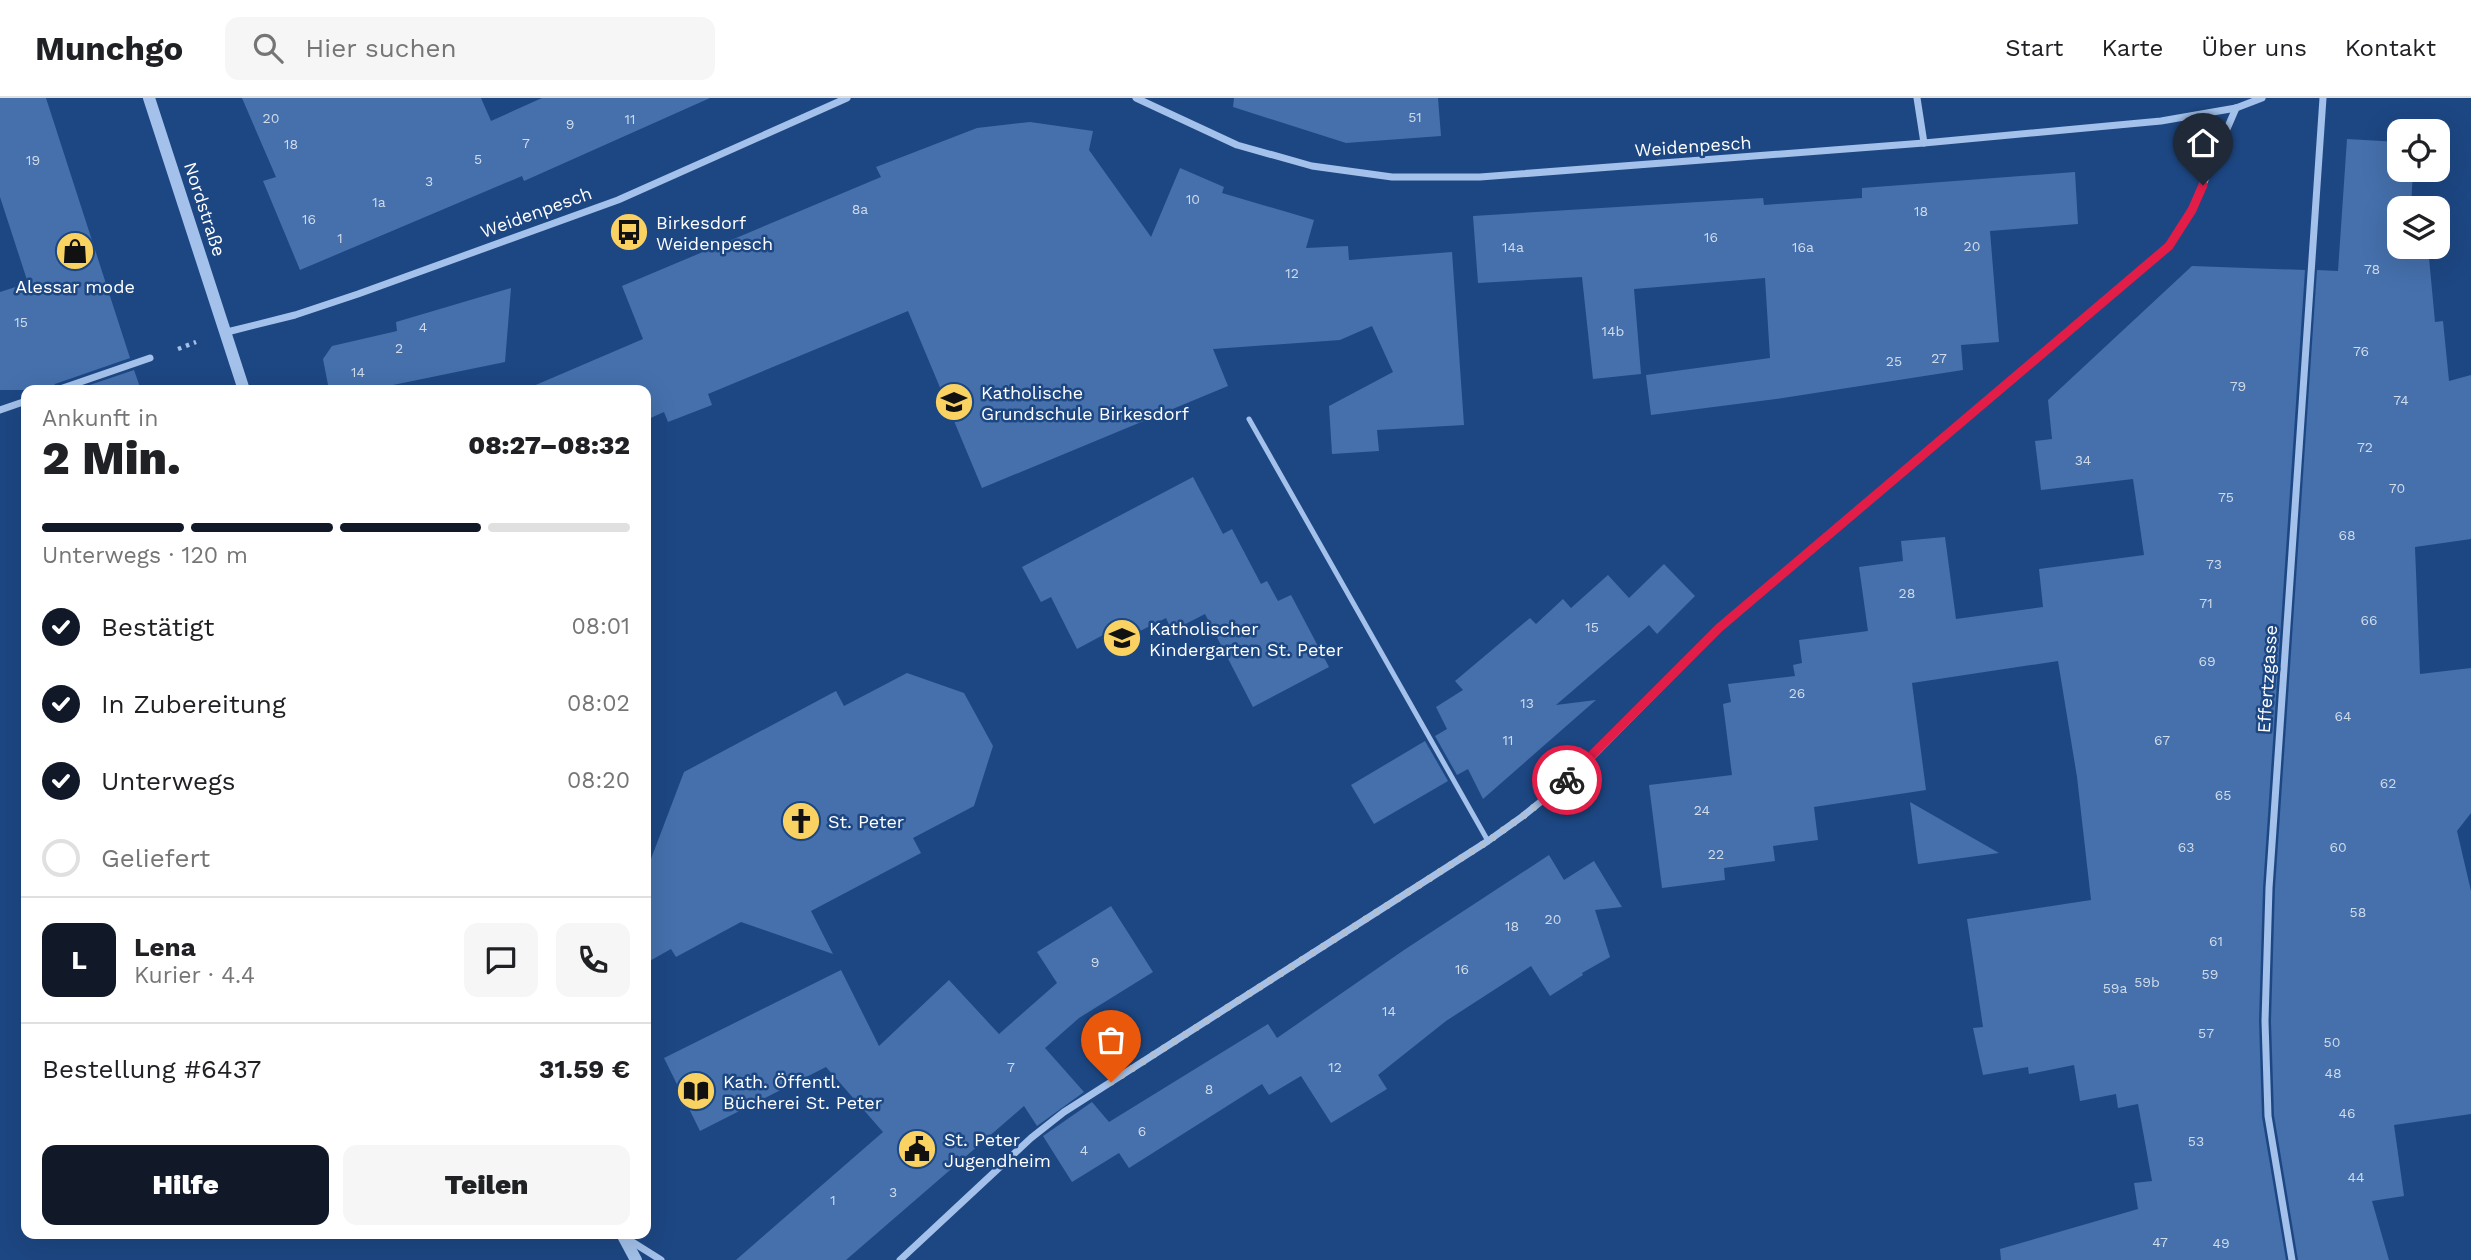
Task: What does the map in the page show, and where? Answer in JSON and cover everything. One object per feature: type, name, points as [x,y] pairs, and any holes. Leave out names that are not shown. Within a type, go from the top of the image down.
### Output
[{"type":"street","name":"Nordstraße","points":[[149,98],[243,385]]},
{"type":"street","name":"Weidenpesch","points":[[227,332],[358,294],[618,200],[847,98]]},
{"type":"street","name":"Weidenpesch","points":[[1136,98],[1237,145],[1312,166],[1392,177],[1480,177],[1924,143],[2161,121],[2236,108],[2262,98]]},
{"type":"street","points":[[1917,98],[1924,143]]},
{"type":"street","name":"Effertzgasse","points":[[2292,1260],[2268,1116],[2266,968],[2323,98]]},
{"type":"street","points":[[900,1260],[1031,1138],[1064,1112],[1488,841],[1575,774],[1719,628],[2169,246],[2192,210],[2236,108]]},
{"type":"street","points":[[72,385],[150,358]]},
{"type":"street","points":[[0,410],[21,403]]},
{"type":"street","points":[[625,1239],[636,1260]]},
{"type":"street","points":[[629,1239],[661,1260]]},
{"type":"lane","points":[[1249,419],[1488,841]]},
{"type":"path","points":[[150,358],[227,332]]},
{"type":"building","points":[[0,98],[46,98],[130,358],[54,385],[21,385],[21,390],[0,390],[0,292],[28,283],[0,197]]},
{"type":"building","points":[[242,98],[481,98],[491,121],[542,98],[710,98],[524,181],[522,176],[300,270],[263,181],[276,177]]},
{"type":"building","points":[[1234,98],[1438,98],[1441,136],[1346,143],[1233,107]]},
{"type":"building","points":[[1030,122],[1093,131],[1089,150],[1151,237],[1180,168],[1224,187],[1222,193],[1314,220],[1306,248],[1348,246],[1349,260],[1452,252],[1464,425],[1377,430],[1379,451],[1332,454],[1329,406],[1393,372],[1372,326],[1340,340],[1213,349],[1228,386],[982,488],[908,311],[708,394],[712,405],[668,422],[664,412],[651,418],[651,385],[536,385],[643,339],[622,286],[881,177],[876,167],[977,128]]},
{"type":"building","points":[[2347,139],[2387,141],[2387,182],[2412,182],[2412,196],[2387,196],[2387,259],[2429,259],[2435,322],[2443,321],[2449,381],[2471,375],[2471,539],[2415,547],[2420,674],[2471,668],[2471,813],[2457,831],[2471,891],[2471,1114],[2394,1125],[2404,1196],[2372,1201],[2389,1260],[2298,1260],[2274,1115],[2271,1021],[2275,888],[2317,270],[2338,271]]},
{"type":"building","points":[[2075,172],[2078,224],[1990,231],[1999,342],[1961,345],[1963,370],[1651,415],[1646,375],[1770,358],[1765,278],[1634,289],[1641,374],[1593,379],[1582,277],[1478,283],[1473,216],[1763,198],[1764,205],[1862,198],[1862,188]]},
{"type":"building","points":[[2192,266],[2305,270],[2263,888],[2259,1021],[2262,1117],[2286,1260],[2001,1260],[2000,1249],[2138,1209],[2134,1183],[2152,1181],[2138,1104],[2118,1108],[2116,1094],[2080,1101],[2074,1065],[2029,1074],[2028,1067],[1983,1075],[1973,1028],[1983,1027],[1967,919],[2091,900],[2077,777],[2058,661],[1912,683],[1926,790],[1814,807],[1818,840],[1773,846],[1775,861],[1724,868],[1725,880],[1662,888],[1649,785],[1732,775],[1723,704],[1731,702],[1728,684],[1795,676],[1793,665],[1802,663],[1799,640],[1868,631],[1859,567],[1903,561],[1901,541],[1945,537],[1956,619],[2043,607],[2039,569],[2144,555],[2133,479],[2041,490],[2035,441],[2052,439],[2048,400]]},
{"type":"building","points":[[511,288],[505,362],[393,385],[328,385],[323,359],[332,346],[397,331],[396,322]]},
{"type":"building","points":[[134,370],[139,385],[90,385]]},
{"type":"building","points":[[1193,477],[1223,534],[1232,529],[1261,584],[1267,581],[1278,601],[1291,595],[1329,667],[1253,707],[1205,614],[1172,631],[1166,618],[1124,639],[1118,627],[1077,649],[1051,597],[1041,602],[1022,567]]},
{"type":"building","points":[[1664,564],[1695,596],[1657,634],[1649,625],[1556,705],[1596,700],[1483,799],[1468,769],[1457,775],[1435,736],[1447,729],[1436,707],[1463,690],[1455,681],[1530,618],[1536,624],[1563,599],[1571,608],[1608,575],[1629,598]]},
{"type":"building","name":"St. Peter","points":[[907,673],[964,693],[993,746],[974,806],[913,838],[921,853],[811,911],[833,954],[741,922],[676,957],[671,949],[651,960],[651,859],[684,772],[836,691],[844,706]]},
{"type":"building","points":[[1425,741],[1448,781],[1374,824],[1351,785]]},
{"type":"building","points":[[1910,802],[1999,853],[1918,864]]},
{"type":"building","points":[[1549,855],[1564,880],[1594,861],[1622,907],[1595,910],[1610,957],[1550,996],[1531,966],[1446,1021],[1378,1075],[1387,1089],[1331,1123],[1301,1076],[1269,1095],[1262,1084],[1129,1168],[1119,1153],[1072,1182],[1043,1136],[1092,1102],[1109,1122],[1268,1024],[1277,1038],[1404,950]]},
{"type":"building","points":[[1111,906],[1153,972],[1079,1018],[1045,1048],[1084,1092],[1037,1126],[1024,1106],[846,1260],[736,1260],[883,1132],[826,1067],[700,1131],[664,1058],[841,970],[879,1046],[949,980],[999,1034],[1057,983],[1037,952]]},
{"type":"way so far","points":[[1111,1082],[1488,841],[1567,780]]},
{"type":"place","name":"Birkesdorf Weidenpesch","points":[[629,232]]},
{"type":"place","name":"Alessar mode","points":[[75,251]]},
{"type":"place","name":"Katholische Grundschule Birkesdorf","points":[[954,402]]},
{"type":"place","name":"Katholischer Kindergarten St. Peter","points":[[1122,638]]},
{"type":"place","name":"St. Peter","points":[[801,821]]},
{"type":"place","name":"Kath. Öffentl. Bücherei St. Peter","points":[[696,1091]]},
{"type":"place","name":"St. Peter Jugendheim","points":[[917,1149]]},
{"type":"route","points":[[1567,780],[1719,628],[2169,246],[2192,210],[2203,185]]}]
